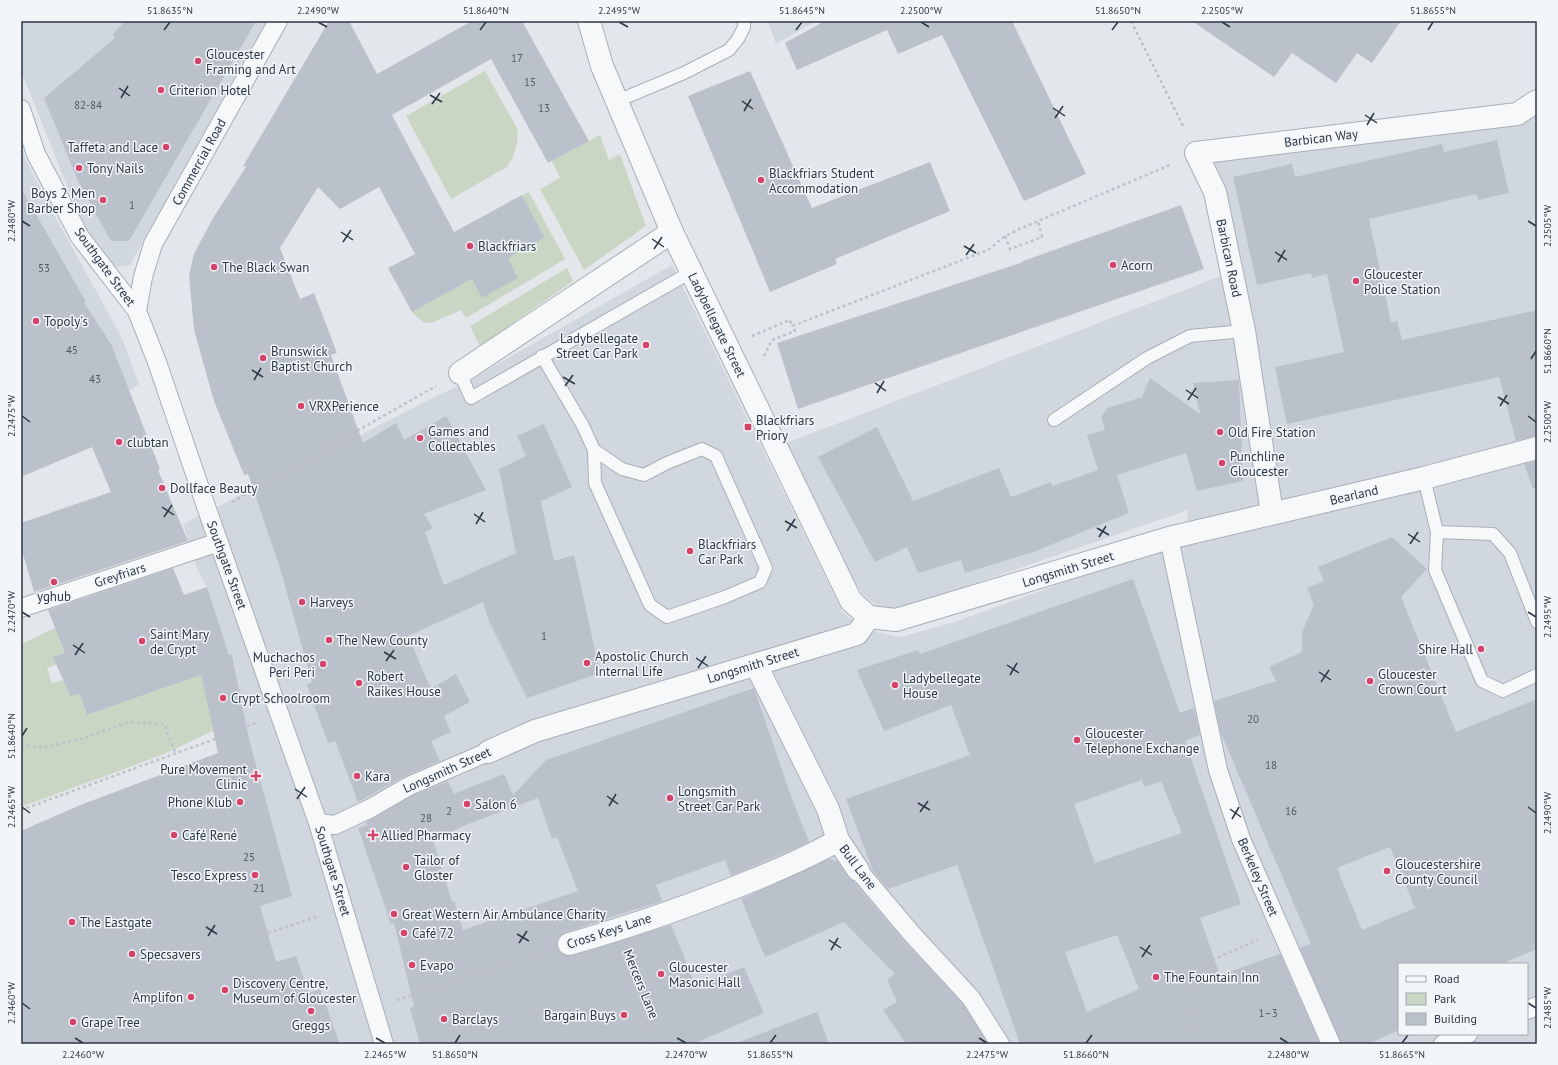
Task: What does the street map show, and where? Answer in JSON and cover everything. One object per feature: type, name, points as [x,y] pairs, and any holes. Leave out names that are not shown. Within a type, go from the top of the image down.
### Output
[{"type":"street","name":"Commercial Road","points":[[137,311],[143,277],[153,244],[278,21]]},
{"type":"street","name":"Ladybellegate Street","points":[[589,21],[602,66],[672,232],[851,601],[869,617]]},
{"type":"street","name":"Barbican Way","points":[[1196,154],[1517,114],[1537,101]]},
{"type":"street","name":"Southgate Street","points":[[21,109],[36,154],[80,237],[137,311],[157,362],[209,515],[318,823],[375,1008],[384,1044]]},
{"type":"street","name":"Barbican Road","points":[[1196,154],[1215,192],[1244,331],[1272,513]]},
{"type":"street","points":[[460,373],[672,232]]},
{"type":"street","name":"Bearland","points":[[1170,538],[1424,478],[1537,448]]},
{"type":"street","name":"Longsmith Street","points":[[318,823],[336,824],[371,808],[409,786],[535,731],[857,634],[869,617],[896,620],[1170,538]]},
{"type":"street","name":"Berkeley Street","points":[[1170,538],[1218,770],[1241,839],[1331,1044]]},
{"type":"street","name":"Greyfriars","points":[[21,608],[219,542]]},
{"type":"street","name":"Bull Lane","points":[[756,665],[828,809],[838,840],[858,870],[912,934],[971,998],[1000,1044]]},
{"type":"street","name":"Cross Keys Lane","points":[[569,944],[610,932],[714,896],[816,854],[838,840]]},
{"type":"street","points":[[1443,1044],[1466,1035]]},
{"type":"lane","points":[[617,101],[684,73],[729,50],[738,39],[744,26],[744,21]]},
{"type":"lane","points":[[460,373],[471,398],[691,272]]},
{"type":"lane","points":[[1054,420],[1147,358],[1190,336],[1244,331]]},
{"type":"lane","points":[[542,356],[594,450],[595,483],[650,605],[667,617],[725,597],[760,582],[766,568],[716,456],[702,449],[667,463],[644,475],[622,469],[594,450]]},
{"type":"lane","points":[[1424,478],[1437,532],[1435,570],[1482,681],[1503,691],[1537,675]]},
{"type":"lane","points":[[1437,532],[1493,534],[1510,553],[1537,622]]},
{"type":"path","points":[[792,326],[988,250],[1005,236],[1196,154],[1131,21]]},
{"type":"path","points":[[1005,236],[1010,249],[1042,237],[1038,221]]},
{"type":"path","points":[[753,335],[790,320],[795,331],[772,340],[761,362]]},
{"type":"path","points":[[209,515],[460,373]]},
{"type":"path","points":[[21,744],[42,748],[85,738],[129,722],[164,724],[175,752]]},
{"type":"path","points":[[21,810],[150,764],[175,752],[215,739]]},
{"type":"path","points":[[268,933],[344,908]]},
{"type":"path","points":[[1205,1044],[1196,1021],[1188,989],[1193,980],[1210,961],[1282,930]]},
{"type":"path","name":"Mercers Lane","points":[[610,932],[641,1006],[653,1044]]},
{"type":"path","name":"Cross Keys Lane","points":[[375,1008],[569,944]]},
{"type":"shaded area","points":[[21,21],[266,21],[130,265],[111,268],[95,255],[21,71]]},
{"type":"shaded area","points":[[768,21],[816,21],[776,44]]},
{"type":"shaded area","points":[[1537,101],[1537,1044],[21,1044],[21,831],[78,806],[250,743],[233,656],[229,657],[207,587],[198,571],[183,524],[471,379],[672,265],[843,613],[862,627],[900,637],[955,622],[1186,538],[1188,510],[901,609],[879,607],[862,594],[779,446],[1221,276],[1196,153]]},
{"type":"shaded area","points":[[21,150],[56,218],[122,338],[139,384],[130,390],[76,412],[21,384]]},
{"type":"green space","points":[[485,71],[518,130],[517,143],[513,157],[507,167],[451,199],[406,116]]},
{"type":"green space","points":[[600,135],[609,160],[620,154],[646,226],[584,270],[540,189],[560,178],[552,161]]},
{"type":"green space","points":[[529,192],[565,259],[466,318],[461,310],[434,322],[424,323],[412,312],[472,279],[518,278],[508,258],[545,238],[522,195]]},
{"type":"green space","points":[[567,268],[573,281],[480,346],[470,326]]},
{"type":"green space","points":[[55,628],[65,653],[54,657],[57,664],[47,668],[52,683],[63,680],[70,696],[80,694],[87,715],[170,686],[200,670],[213,731],[162,755],[21,807],[21,644]]},
{"type":"building","points":[[125,21],[256,21],[129,241],[111,241],[78,181],[44,98],[115,38],[113,34]]},
{"type":"building","points":[[329,21],[349,21],[377,74],[472,21],[522,21],[589,141],[548,163],[491,59],[392,115],[454,232],[522,195],[545,238],[508,258],[518,278],[482,298],[472,279],[412,312],[388,268],[415,254],[379,187],[340,209],[318,187],[280,248],[300,299],[314,293],[337,353],[331,355],[363,443],[396,423],[404,440],[446,416],[486,490],[424,514],[433,528],[425,532],[444,585],[516,553],[499,469],[526,456],[517,436],[544,424],[572,487],[541,501],[554,561],[574,555],[600,673],[527,698],[488,619],[483,602],[408,636],[431,689],[456,674],[470,702],[444,716],[451,732],[431,741],[440,761],[405,776],[358,802],[335,741],[328,743],[307,685],[312,682],[280,568],[248,474],[244,475],[214,401],[194,330],[189,275],[194,254],[213,218],[246,167],[243,166]]},
{"type":"building","points":[[825,21],[1012,21],[1086,174],[1024,201],[942,35],[898,54],[887,30],[797,70],[785,43]]},
{"type":"building","points":[[1192,21],[1401,21],[1372,63],[1357,53],[1336,83],[1292,53],[1274,77]]},
{"type":"building","name":"Blackfriars Student Accommodation","points":[[750,71],[812,208],[930,162],[950,211],[835,259],[837,264],[770,292],[688,96]]},
{"type":"building","name":"Gloucester Police Station","points":[[1497,140],[1509,193],[1478,200],[1476,194],[1369,219],[1391,322],[1397,321],[1402,340],[1537,310],[1537,436],[1516,441],[1499,377],[1287,424],[1275,367],[1344,352],[1327,274],[1312,278],[1311,273],[1257,285],[1233,177],[1292,164],[1295,177],[1442,144],[1444,152]]},
{"type":"building","points":[[21,188],[86,302],[84,303],[111,344],[160,469],[158,470],[188,541],[34,592],[21,547],[21,523],[111,492],[92,447],[21,477]]},
{"type":"building","points":[[1181,205],[1204,269],[798,409],[777,343],[1023,262]]},
{"type":"building","points":[[1150,378],[1200,414],[1193,383],[1239,380],[1243,481],[1197,491],[1186,453],[1117,475],[1129,513],[1033,552],[965,573],[961,560],[918,573],[907,547],[875,562],[818,457],[877,427],[913,501],[999,468],[1011,497],[1051,482],[1052,486],[1098,470],[1087,435],[1105,430],[1101,417],[1108,408],[1142,397]]},
{"type":"building","points":[[1537,461],[1537,488],[1533,489],[1524,464]]},
{"type":"building","points":[[1392,537],[1427,569],[1401,597],[1456,732],[1537,699],[1537,949],[1503,963],[1398,963],[1398,1030],[1368,1044],[1341,1044],[1300,948],[1311,944],[1220,731],[1214,701],[1276,681],[1269,667],[1302,652],[1302,632],[1314,605],[1307,588],[1324,581],[1318,567]],"holes":[[[1390,847],[1415,908],[1362,930],[1337,868]]]},
{"type":"building","points":[[173,568],[184,595],[207,587],[229,655],[232,654],[250,743],[292,896],[260,906],[276,962],[296,956],[309,993],[320,989],[340,1044],[21,1044],[21,831],[78,806],[218,753],[201,675],[87,715],[80,694],[70,696],[53,657],[65,653],[48,610]]},
{"type":"building","points":[[1133,579],[1180,713],[1194,708],[1200,735],[1185,741],[1241,904],[1200,918],[1220,975],[1280,954],[1320,1044],[1020,1044],[957,865],[888,889],[873,871],[846,799],[970,755],[951,705],[884,731],[857,670],[918,650],[920,654]],"holes":[[[1142,780],[1144,787],[1161,781],[1182,833],[1095,863],[1074,804]],[[1117,935],[1139,989],[1087,1012],[1065,952]]]},
{"type":"building","points":[[754,688],[792,799],[809,842],[731,876],[725,860],[656,885],[662,901],[566,932],[560,936],[557,941],[557,947],[561,953],[566,956],[572,956],[671,925],[696,986],[744,967],[764,1013],[693,1044],[420,1044],[410,1008],[414,1006],[394,923],[391,924],[358,828],[367,825],[366,822],[414,795],[448,781],[454,794],[504,774],[513,795],[546,760]],"holes":[[[538,798],[552,839],[557,837],[578,891],[463,930],[454,901],[452,902],[433,840],[468,824]]]},
{"type":"building","points":[[830,859],[837,861],[848,877],[854,882],[904,941],[963,1004],[988,1044],[906,1044],[883,1010],[897,1002],[887,980],[895,974],[844,922],[765,957],[741,899]]},
{"type":"building","points":[[817,1012],[829,1044],[739,1044],[739,1042]]},
{"type":"place","name":"Gloucester Framing and Art","points":[[198,61]]},
{"type":"place","name":"Criterion Hotel","points":[[161,90]]},
{"type":"place","name":"Taffeta and Lace","points":[[166,147]]},
{"type":"place","name":"Tony Nails","points":[[79,168]]},
{"type":"place","name":"Blackfriars Student Accommodation","points":[[761,180]]},
{"type":"place","name":"Boys 2 Men Barber Shop","points":[[103,200]]},
{"type":"place","name":"Blackfriars","points":[[470,246]]},
{"type":"place","name":"Acorn","points":[[1113,265]]},
{"type":"place","name":"The Black Swan","points":[[214,267]]},
{"type":"place","name":"Gloucester Police Station","points":[[1356,281]]},
{"type":"place","name":"Topoly's","points":[[36,321]]},
{"type":"place","name":"Ladybellegate Street Car Park","points":[[646,345]]},
{"type":"place","name":"Brunswick Baptist Church","points":[[263,358]]},
{"type":"place","name":"VRXPerience","points":[[301,406]]},
{"type":"place","name":"Blackfriars Priory","points":[[748,427]]},
{"type":"place","name":"Old Fire Station","points":[[1220,432]]},
{"type":"place","name":"Games and Collectables","points":[[420,438]]},
{"type":"place","name":"clubtan","points":[[119,442]]},
{"type":"place","name":"Punchline Gloucester","points":[[1222,463]]},
{"type":"place","name":"Dollface Beauty","points":[[162,488]]},
{"type":"place","name":"Blackfriars Car Park","points":[[690,551]]},
{"type":"place","name":"yghub","points":[[54,582]]},
{"type":"place","name":"Harveys","points":[[302,602]]},
{"type":"place","name":"The New County","points":[[329,640]]},
{"type":"place","name":"Saint Mary de Crypt","points":[[142,641]]},
{"type":"place","name":"Shire Hall","points":[[1481,649]]},
{"type":"place","name":"Apostolic Church Internal Life","points":[[587,663]]},
{"type":"place","name":"Muchachos Peri Peri","points":[[323,664]]},
{"type":"place","name":"Gloucester Crown Court","points":[[1370,681]]},
{"type":"place","name":"Robert Raikes House","points":[[359,683]]},
{"type":"place","name":"Ladybellegate House","points":[[895,685]]},
{"type":"place","name":"Crypt Schoolroom","points":[[223,698]]},
{"type":"place","name":"Gloucester Telephone Exchange","points":[[1077,740]]},
{"type":"place","name":"Pure Movement Clinic","points":[[256,776]]},
{"type":"place","name":"Kara","points":[[357,776]]},
{"type":"place","name":"Longsmith Street Car Park","points":[[670,798]]},
{"type":"place","name":"Phone Klub","points":[[240,802]]},
{"type":"place","name":"Salon 6","points":[[467,804]]},
{"type":"place","name":"Café René","points":[[174,835]]},
{"type":"place","name":"Allied Pharmacy","points":[[373,835]]},
{"type":"place","name":"Tailor of Gloster","points":[[406,867]]},
{"type":"place","name":"Gloucestershire County Council","points":[[1387,871]]},
{"type":"place","name":"Tesco Express","points":[[255,875]]},
{"type":"place","name":"Great Western Air Ambulance Charity","points":[[394,914]]},
{"type":"place","name":"The Eastgate","points":[[72,922]]},
{"type":"place","name":"Café 72","points":[[404,933]]},
{"type":"place","name":"Specsavers","points":[[132,954]]},
{"type":"place","name":"Evapo","points":[[412,965]]},
{"type":"place","name":"Gloucester Masonic Hall","points":[[661,974]]},
{"type":"place","name":"The Fountain Inn","points":[[1156,977]]},
{"type":"place","name":"Discovery Centre, Museum of Gloucester","points":[[225,990]]},
{"type":"place","name":"Amplifon","points":[[191,997]]},
{"type":"place","name":"Greggs","points":[[311,1011]]},
{"type":"place","name":"Bargain Buys","points":[[624,1015]]},
{"type":"place","name":"Barclays","points":[[444,1019]]},
{"type":"place","name":"Grape Tree","points":[[73,1022]]}]
